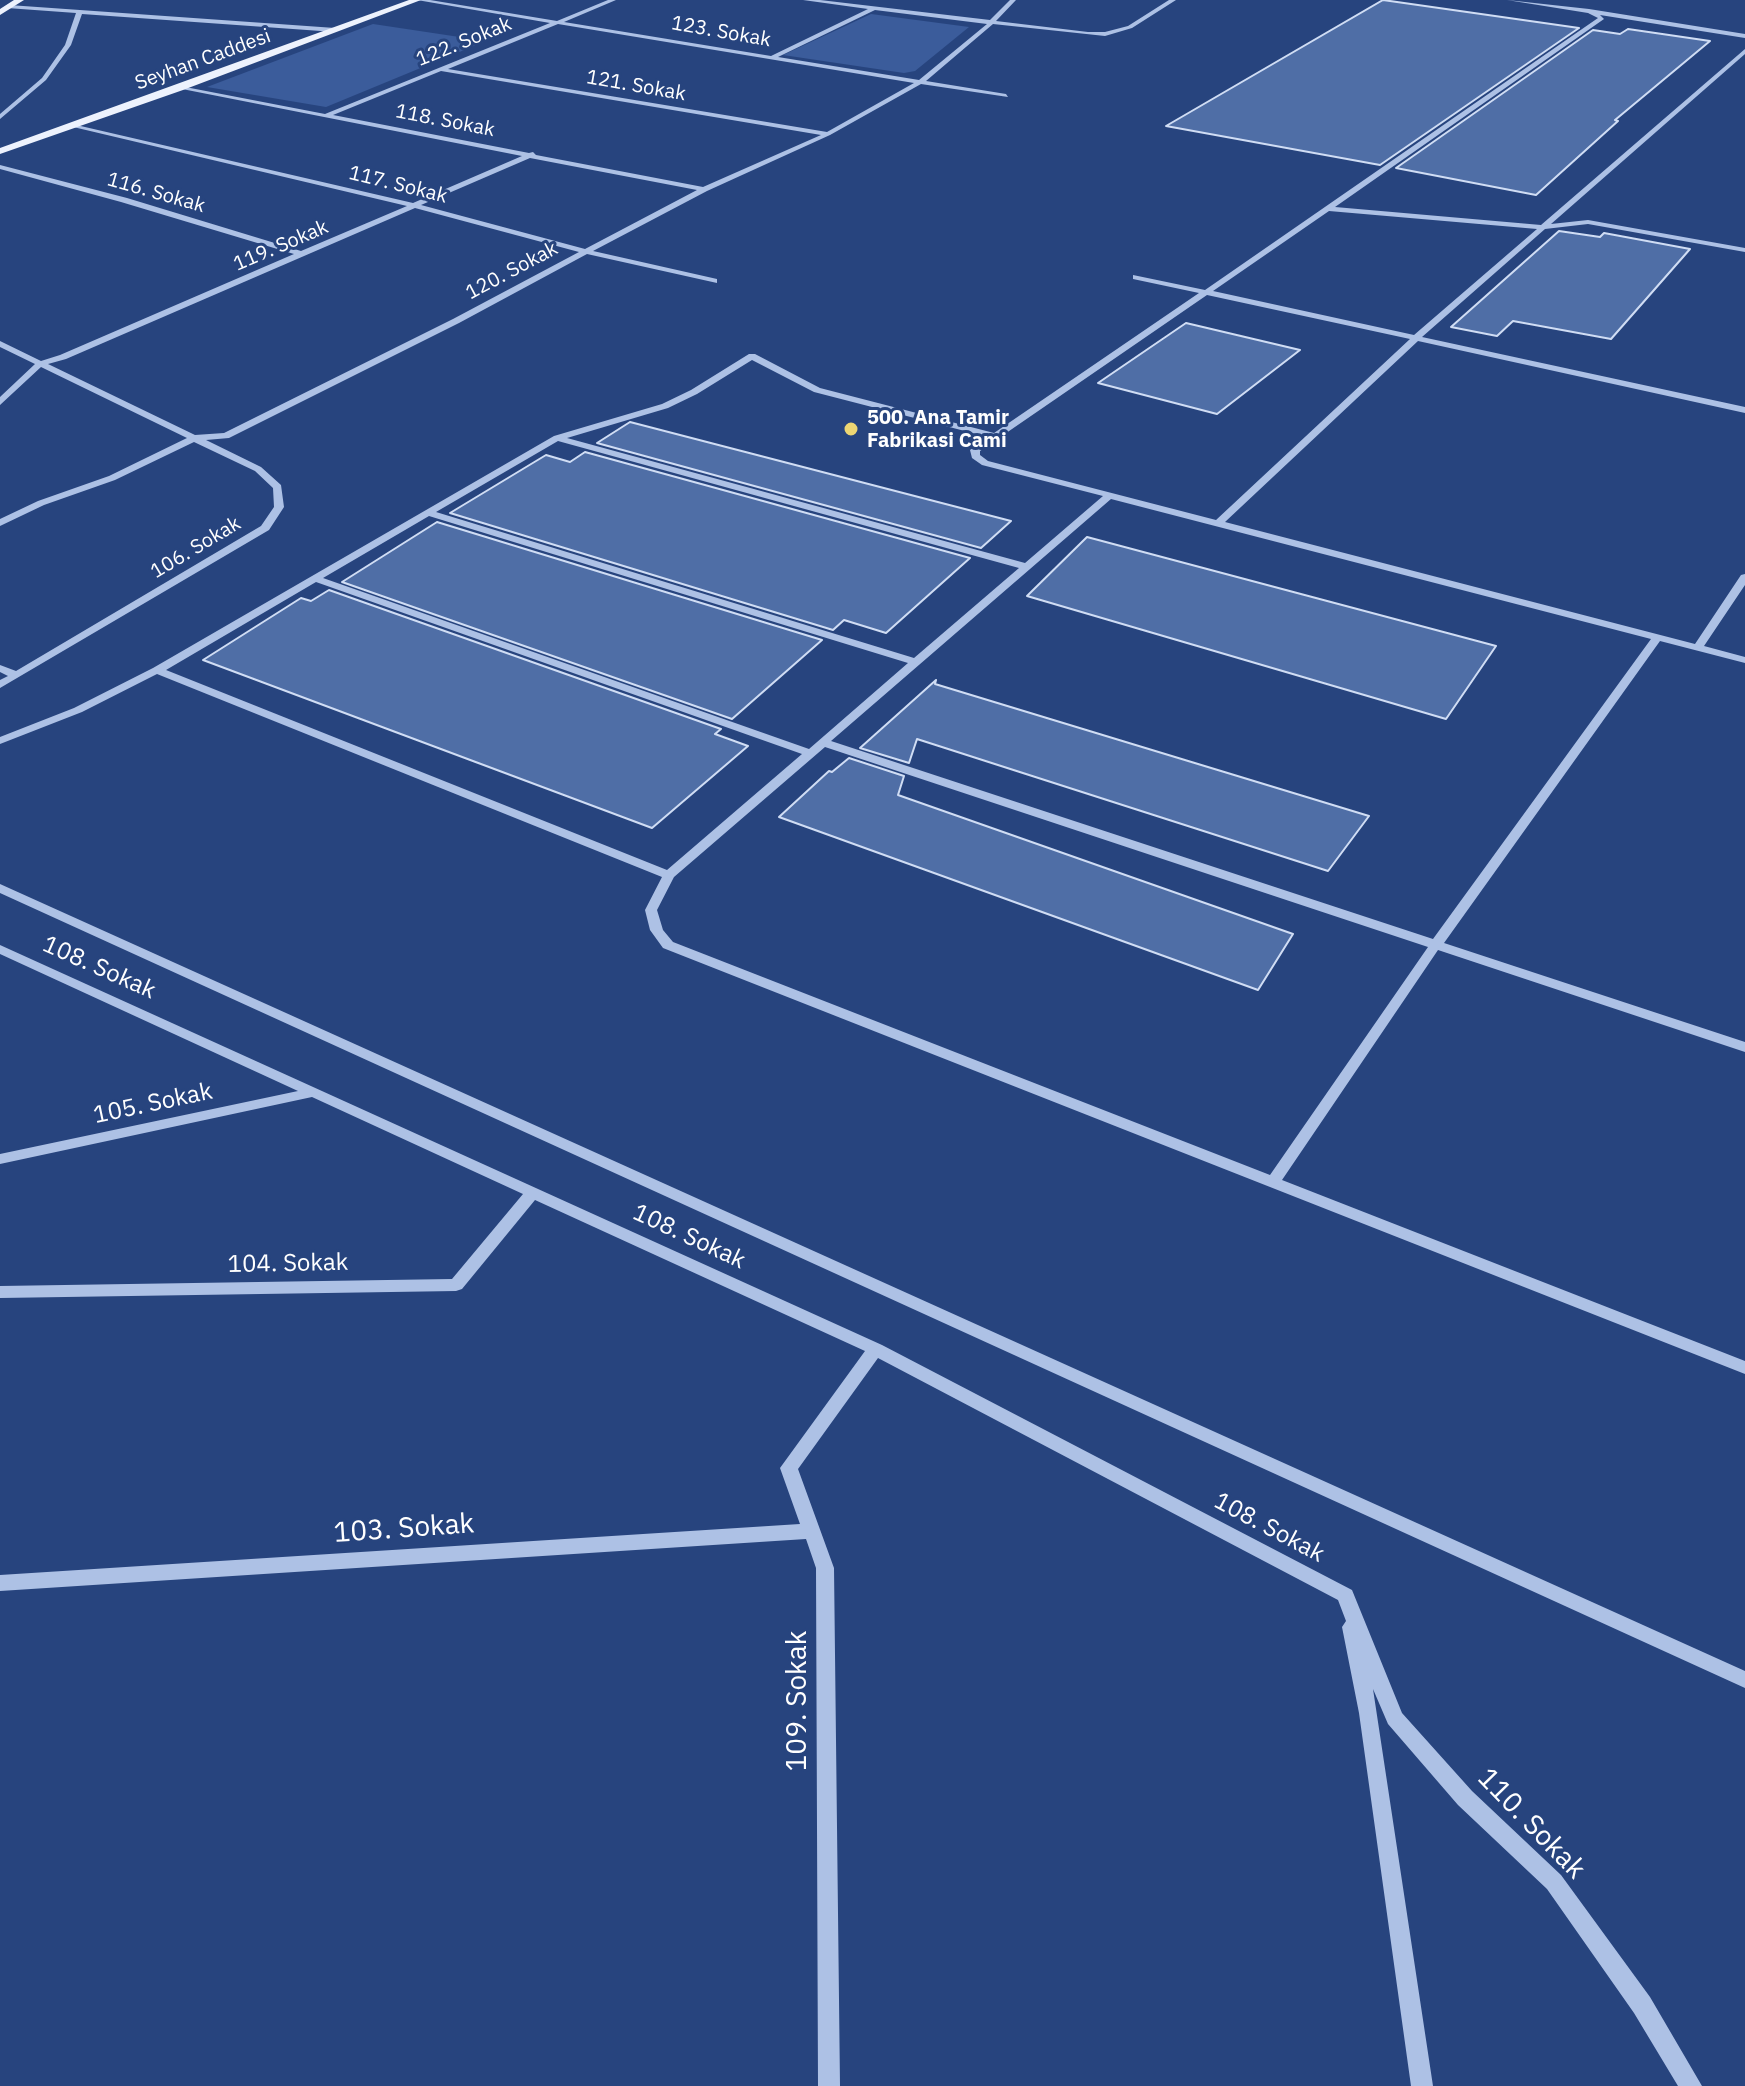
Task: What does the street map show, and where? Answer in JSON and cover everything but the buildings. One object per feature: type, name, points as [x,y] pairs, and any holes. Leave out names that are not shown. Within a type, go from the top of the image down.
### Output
[{"type":"main road","name":"Seyhan Caddesi","points":[[0,151],[419,0]]},
{"type":"main road","points":[[0,13],[11,4]]},
{"type":"street","name":"123. Sokak","points":[[419,0],[1006,96]]},
{"type":"street","name":"122. Sokak","points":[[328,115],[613,0]]},
{"type":"street","points":[[806,0],[990,24],[1105,34],[1130,27],[1173,0]]},
{"type":"street","name":"120. Sokak","points":[[0,523],[41,503],[112,478],[194,438],[226,436],[704,189],[828,134],[922,81],[990,24],[1013,0]]},
{"type":"street","points":[[1510,0],[1745,36]]},
{"type":"street","points":[[11,4],[335,30]]},
{"type":"street","points":[[773,57],[873,9]]},
{"type":"street","points":[[0,117],[44,79],[68,45],[80,11]]},
{"type":"street","points":[[1589,11],[1602,18],[975,450],[979,460],[1745,660]]},
{"type":"street","points":[[1218,523],[1416,338],[1745,51]]},
{"type":"street","name":"121. Sokak","points":[[438,69],[828,134]]},
{"type":"street","name":"118. Sokak","points":[[180,88],[704,189]]},
{"type":"street","name":"117. Sokak","points":[[72,126],[417,206],[587,252],[714,281]]},
{"type":"street","name":"119. Sokak","points":[[40,364],[63,357],[533,154]]},
{"type":"street","name":"116. Sokak","points":[[0,167],[124,200],[301,254]]},
{"type":"street","points":[[1328,209],[1543,227],[1588,222],[1745,250]]},
{"type":"street","points":[[1136,277],[1745,410]]},
{"type":"street","name":"106. Sokak","points":[[0,344],[258,469],[278,487],[279,507],[265,528],[0,685]]},
{"type":"street","points":[[0,741],[78,710],[157,670],[557,438],[665,406],[752,356],[817,390],[996,436]]},
{"type":"street","points":[[0,402],[40,364]]},
{"type":"street","points":[[557,438],[1027,567]]},
{"type":"street","points":[[1110,495],[669,875],[651,910],[657,930],[668,945],[1745,1368]]},
{"type":"street","points":[[426,512],[916,662]]},
{"type":"street","points":[[1698,647],[1745,577]]},
{"type":"street","points":[[313,578],[810,753]]},
{"type":"street","points":[[1273,1182],[1436,944],[1658,637]]},
{"type":"street","points":[[0,668],[16,675]]},
{"type":"street","points":[[157,670],[669,875]]},
{"type":"street","points":[[823,742],[1745,1047]]},
{"type":"street","points":[[0,888],[1745,1680]]},
{"type":"street","name":"108. Sokak","points":[[0,949],[876,1349],[1345,1595]]},
{"type":"street","name":"105. Sokak","points":[[0,1159],[315,1092]]},
{"type":"street","name":"104. Sokak","points":[[0,1292],[456,1285],[533,1192]]},
{"type":"street","name":"109. Sokak","points":[[829,2086],[825,1568],[789,1468],[876,1349]]},
{"type":"street","name":"103. Sokak","points":[[0,1583],[812,1531]]},
{"type":"street","points":[[1345,1595],[1369,1713],[1422,2086]]},
{"type":"street","name":"110. Sokak","points":[[1345,1595],[1395,1718],[1465,1798],[1554,1882],[1642,2005],[1691,2086]]},
{"type":"shaded area","points":[[871,14],[969,27],[915,71],[904,73],[783,55]]},
{"type":"shaded area","points":[[373,24],[486,41],[326,107],[207,87]]},
{"type":"place","name":"500. Ana Tamir Fabrikasi Cami","points":[[851,429]]}]
